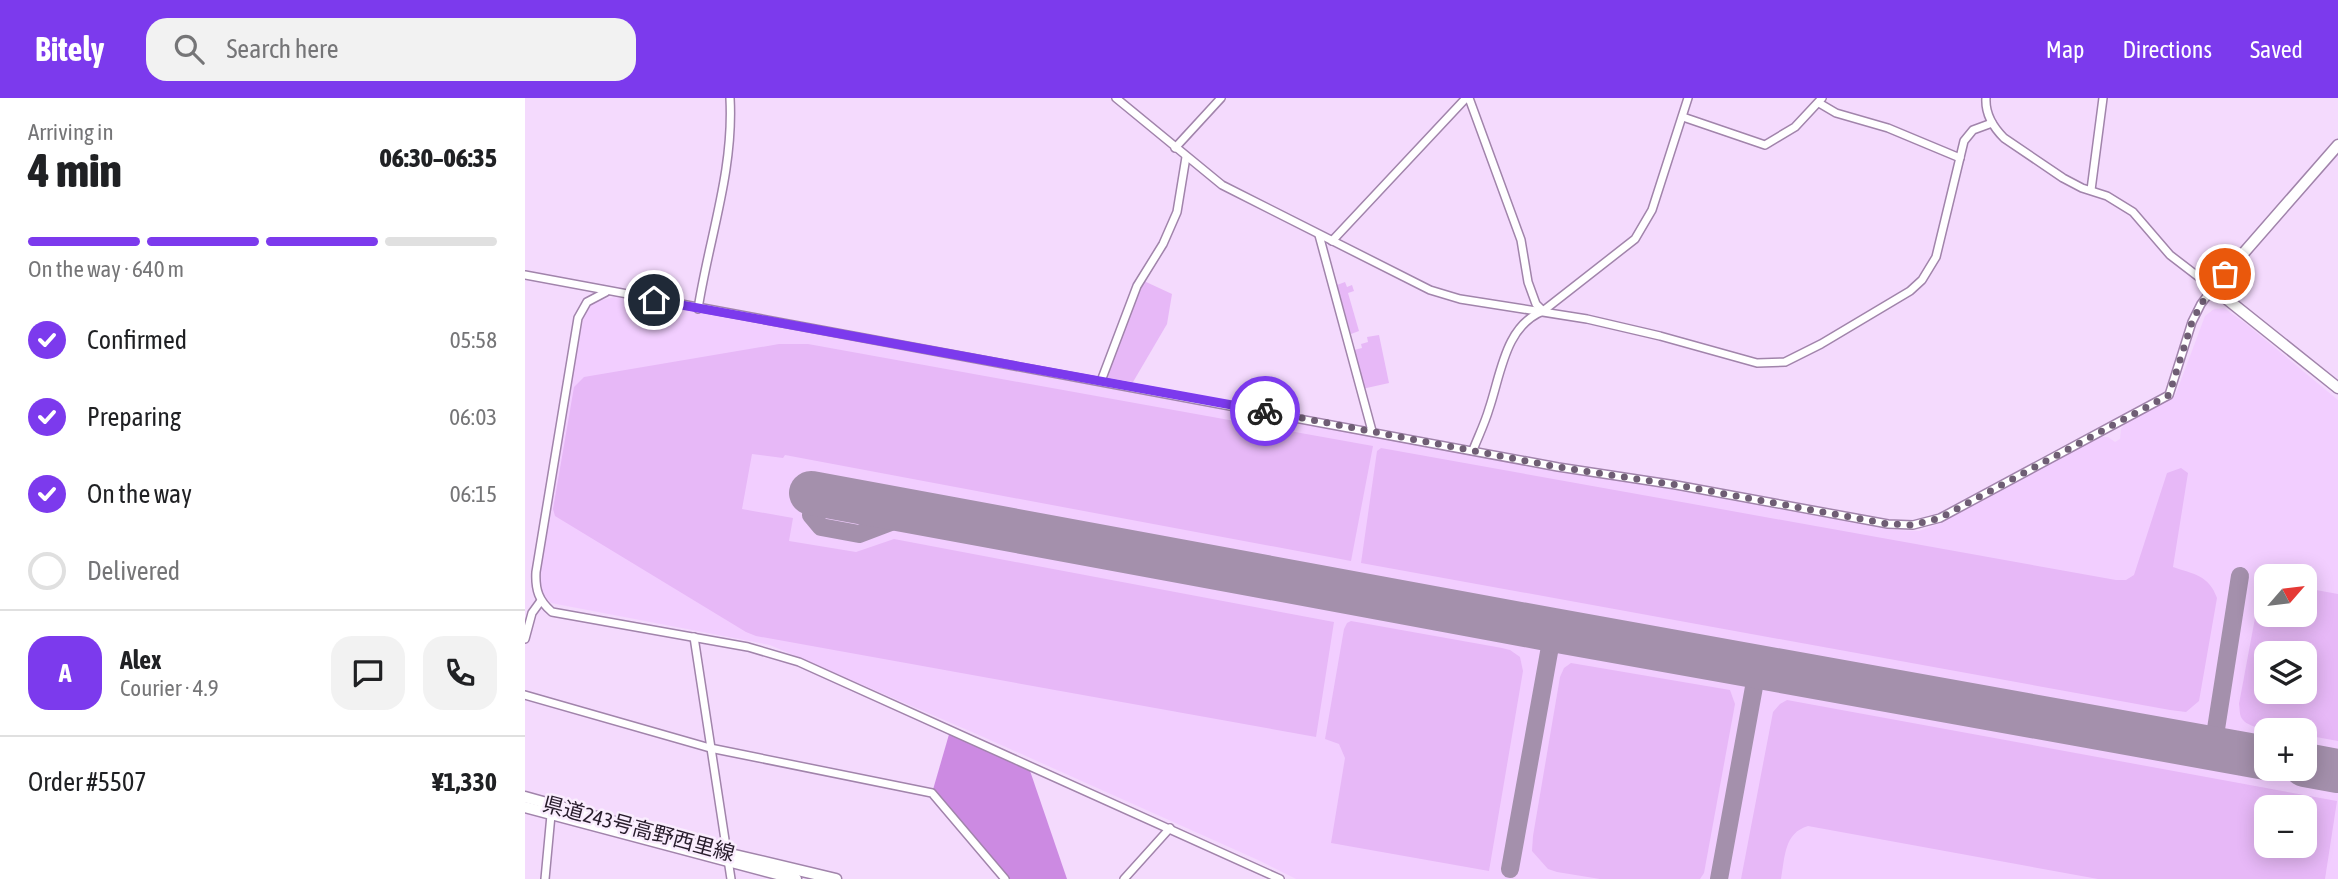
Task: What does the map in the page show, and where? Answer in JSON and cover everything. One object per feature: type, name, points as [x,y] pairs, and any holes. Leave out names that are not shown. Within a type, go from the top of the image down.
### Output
[{"type":"main road","points":[[2338,145],[2213,288],[2338,388]]},
{"type":"main road","name":"県道243号高野西里線","points":[[525,797],[796,879]]},
{"type":"main road","name":"県道243号高野西里線","points":[[525,807],[727,857],[836,879]]},
{"type":"street","points":[[698,309],[726,175],[730,141],[730,98]]},
{"type":"street","points":[[1115,98],[1222,185],[1447,296],[1543,311],[1660,336],[1757,363],[1785,362],[1821,344],[1922,280],[1936,257],[1967,135],[1992,123]]},
{"type":"street","points":[[1175,148],[1221,98]]},
{"type":"street","points":[[1332,241],[1467,98],[1521,240],[1528,282],[1536,304],[1543,311]]},
{"type":"street","points":[[1473,450],[1489,412],[1509,344],[1529,317],[1543,311],[1635,239],[1653,210],[1688,98]]},
{"type":"street","points":[[525,275],[698,309],[1888,524],[1924,523],[1940,518],[2169,395],[2192,322],[2213,288],[2170,255],[2133,212],[2107,196],[2072,183],[2004,138],[1992,123],[1986,98]]},
{"type":"street","points":[[2091,190],[2103,98]]},
{"type":"street","points":[[1683,117],[1765,145],[1795,127],[1820,101],[1836,113],[1888,128],[1960,158]]},
{"type":"street","points":[[1101,382],[1137,286],[1163,243],[1177,212],[1186,157]]},
{"type":"street","points":[[1319,234],[1372,431]]},
{"type":"street","points":[[607,292],[587,302],[578,318],[536,572],[535,584],[540,602],[552,612],[748,647],[799,662],[1280,879]]},
{"type":"street","points":[[525,639],[528,612],[540,602]]},
{"type":"street","points":[[694,637],[730,879]]},
{"type":"street","points":[[525,695],[710,748],[932,793],[1005,879]]},
{"type":"street","points":[[545,879],[551,815]]},
{"type":"street","points":[[1123,879],[1170,828]]},
{"type":"shaded area","points":[[1144,281],[1172,294],[1167,324],[1133,382],[1107,378],[1125,325]]},
{"type":"shaded area","points":[[1345,282],[1347,287],[1352,285],[1354,291],[1348,293],[1359,331],[1351,334],[1337,285]]},
{"type":"shaded area","points":[[615,297],[1894,530],[1919,531],[1941,523],[2100,437],[2108,437],[2115,442],[2120,439],[2121,429],[2126,422],[2175,396],[2205,316],[2214,309],[2224,308],[2338,400],[2338,879],[1296,879],[979,735],[770,645],[551,603],[542,594],[538,583],[539,562],[587,309],[594,302]]},
{"type":"shaded area","points":[[1379,335],[1389,383],[1362,389],[1354,350],[1362,348],[1361,344],[1368,342],[1367,337]]},
{"type":"shaded area","points":[[779,344],[808,344],[1373,446],[1351,561],[785,455],[783,458],[752,454],[742,509],[793,518],[789,541],[856,552],[894,539],[1334,622],[1316,737],[756,636],[555,516],[553,509],[574,387],[584,377]]},
{"type":"shaded area","points":[[1381,448],[2116,580],[2126,580],[2134,575],[2167,473],[2181,468],[2188,473],[2173,567],[2205,580],[2217,598],[2199,701],[2186,712],[2170,710],[1361,563],[1377,451]]},
{"type":"shaded area","points":[[2317,590],[2338,594],[2338,741],[2317,737],[2317,718],[2254,718],[2254,727],[2242,718],[2239,704],[2254,623],[2254,627],[2317,627]]},
{"type":"shaded area","points":[[1351,621],[1502,648],[1520,657],[1523,671],[1489,871],[1331,843],[1345,758],[1339,744],[1325,739],[1344,629]]},
{"type":"shaded area","points":[[1571,663],[1730,690],[1735,704],[1704,873],[1700,879],[1600,879],[1557,872],[1548,869],[1532,851],[1560,677],[1564,668]]},
{"type":"shaded area","points":[[1787,700],[2304,795],[2254,795],[2254,858],[2317,858],[2317,797],[2337,801],[2325,879],[2098,879],[1808,826],[1800,829],[1790,840],[1781,879],[1741,879],[1773,712]]},
{"type":"shaded area","points":[[950,731],[1028,765],[1067,879],[1005,879],[932,793]]},
{"type":"taxiway","points":[[829,496],[814,501],[811,515],[821,527],[859,534],[917,512]]},
{"type":"taxiway","points":[[2213,748],[2240,576]]},
{"type":"taxiway","points":[[1510,869],[1553,630]]},
{"type":"taxiway","points":[[1719,879],[1758,665]]},
{"type":"runway","points":[[811,493],[2254,756]]},
{"type":"runway","points":[[2317,767],[2338,771]]},
{"type":"way so far","points":[[1265,411],[1558,467],[1677,485],[1888,524],[1913,525],[1940,518],[2169,395],[2192,322],[2201,304],[2225,274]]},
{"type":"route","points":[[654,300],[1265,411]]}]
